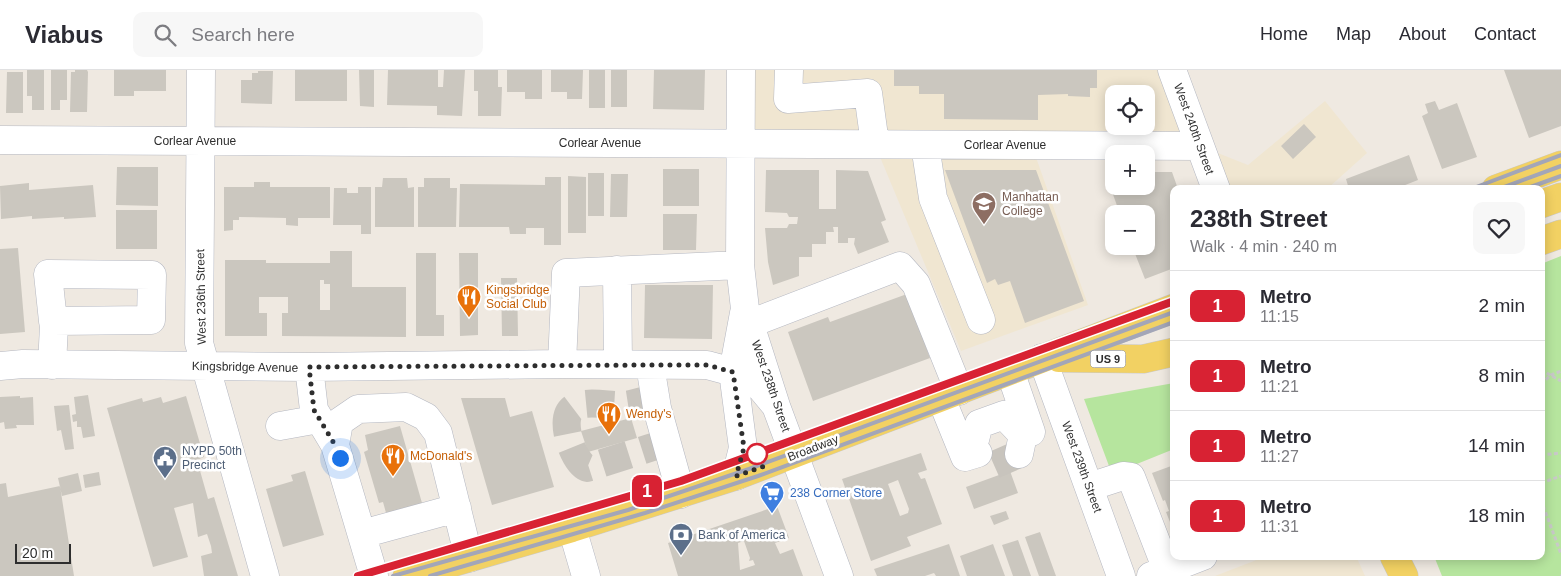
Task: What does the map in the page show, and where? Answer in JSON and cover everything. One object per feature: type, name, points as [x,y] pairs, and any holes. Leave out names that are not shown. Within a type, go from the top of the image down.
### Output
[{"type":"main road","points":[[1507,185],[1561,165]]},
{"type":"main road","points":[[1545,203],[1561,197]]},
{"type":"main road","points":[[1545,240],[1561,234]]},
{"type":"main road","name":"Broadway","points":[[407,576],[572,528],[736,476],[1170,310]]},
{"type":"main road","name":"Broadway","points":[[1042,358],[1143,359],[1170,353]]},
{"type":"main road","points":[[1396,560],[1404,576]]},
{"type":"street","name":"West 236th Street","points":[[201,70],[200,342],[265,576]]},
{"type":"street","name":"West 238th Street","points":[[741,70],[740,265],[747,316],[776,406],[840,576]]},
{"type":"street","points":[[788,70],[788,98],[868,82],[875,144]]},
{"type":"street","name":"West 240th Street","points":[[1172,70],[1215,185]]},
{"type":"street","name":"Corlear Avenue","points":[[0,140],[1200,146]]},
{"type":"street","points":[[926,145],[933,198],[981,320]]},
{"type":"street","points":[[562,364],[566,272],[740,265]]},
{"type":"street","points":[[747,316],[900,266],[916,284],[950,394],[965,458],[984,456],[979,424],[1004,415],[1022,440]]},
{"type":"street","points":[[616,270],[618,364]]},
{"type":"street","name":"West 238th Street","points":[[736,476],[744,448],[733,372],[747,316]]},
{"type":"street","points":[[52,365],[53,321]]},
{"type":"street","name":"West 239th Street","points":[[1042,358],[1121,576]]},
{"type":"street","points":[[650,365],[659,417],[681,494]]},
{"type":"street","name":"Kingsbridge Avenue","points":[[0,366],[707,365],[733,372],[757,383],[776,406]]},
{"type":"street","points":[[309,367],[314,410],[335,445],[374,576]]},
{"type":"street","points":[[1010,371],[1022,440]]},
{"type":"street","points":[[335,445],[339,422],[358,409],[406,407],[426,417],[438,433],[469,558]]},
{"type":"street","points":[[280,426],[319,418]]},
{"type":"street","points":[[1022,440],[1064,419]]},
{"type":"street","points":[[1089,487],[1123,476],[1132,477],[1159,573],[1193,560]]},
{"type":"street","points":[[362,534],[457,508]]},
{"type":"street","points":[[572,528],[586,576]]},
{"type":"path","points":[[1545,380],[1551,375],[1561,371]]},
{"type":"path","points":[[1545,372],[1561,381]]},
{"type":"path","points":[[1545,455],[1561,453]]},
{"type":"path","points":[[1545,482],[1561,476]]},
{"type":"path","points":[[1545,511],[1561,554]]},
{"type":"shaded area","name":"Manhattan College","points":[[741,70],[1172,70],[1200,146],[1032,146],[1088,305],[961,351],[875,145],[741,144]]},
{"type":"shaded area","points":[[1325,101],[1367,153],[1331,185],[1215,185],[1200,146],[1248,165]]},
{"type":"shaded area","points":[[1257,560],[1358,560],[1365,576],[1215,576]]},
{"type":"green space","points":[[1561,256],[1561,576],[1442,576],[1436,560],[1545,560],[1545,262]]},
{"type":"green space","points":[[1170,384],[1170,451],[1112,474],[1084,399]]},
{"type":"building","points":[[27,70],[44,70],[44,110],[32,110],[32,96],[27,96]]},
{"type":"building","points":[[51,70],[67,70],[67,100],[60,100],[60,110],[51,110]]},
{"type":"building","points":[[75,70],[87,70],[88,72],[87,112],[70,112],[71,72],[75,72]]},
{"type":"building","points":[[114,70],[166,70],[166,91],[134,91],[134,96],[114,96]]},
{"type":"building","points":[[295,70],[347,70],[347,101],[295,101]]},
{"type":"building","points":[[359,70],[374,70],[374,107],[360,106]]},
{"type":"building","points":[[388,70],[438,70],[438,87],[443,87],[444,70],[465,70],[462,116],[437,115],[437,106],[387,105]]},
{"type":"building","points":[[474,70],[498,70],[498,87],[502,87],[501,116],[478,116],[478,91],[474,91]]},
{"type":"building","points":[[507,70],[542,70],[542,99],[525,99],[525,92],[507,92]]},
{"type":"building","points":[[551,70],[583,70],[582,99],[567,99],[567,92],[551,92]]},
{"type":"building","points":[[589,70],[605,70],[605,108],[589,108]]},
{"type":"building","points":[[611,70],[627,70],[627,107],[611,107]]},
{"type":"building","points":[[654,70],[705,70],[704,110],[653,109]]},
{"type":"building","points":[[894,70],[1097,70],[1097,88],[1090,88],[1090,97],[1068,96],[1068,94],[1038,95],[1038,120],[944,119],[944,94],[919,94],[919,86],[894,86]]},
{"type":"building","points":[[1504,70],[1561,70],[1561,126],[1529,138]]},
{"type":"building","points":[[258,71],[273,71],[272,104],[241,103],[241,80],[252,80],[252,73],[258,73]]},
{"type":"building","points":[[7,72],[23,72],[23,113],[6,113]]},
{"type":"building","points":[[1435,101],[1439,110],[1457,103],[1477,157],[1442,169],[1422,116],[1428,113],[1425,104]]},
{"type":"building","points":[[1304,124],[1316,137],[1293,159],[1281,146]]},
{"type":"building","points":[[1409,155],[1418,180],[1405,185],[1348,185],[1346,179]]},
{"type":"building","points":[[117,167],[158,167],[158,206],[116,205]]},
{"type":"building","points":[[663,169],[699,169],[699,206],[663,206]]},
{"type":"building","points":[[766,170],[819,170],[819,209],[836,209],[836,170],[868,171],[886,220],[881,222],[889,242],[858,254],[854,244],[855,238],[848,238],[848,243],[838,243],[838,227],[833,227],[834,232],[826,232],[826,244],[812,244],[812,257],[799,257],[799,276],[773,285],[768,262],[765,228],[787,228],[789,224],[797,224],[798,217],[789,217],[787,213],[765,212]]},
{"type":"building","points":[[945,170],[1036,170],[1084,301],[1025,323],[1010,281],[998,285],[995,279],[987,283]]},
{"type":"building","points":[[1155,172],[1172,172],[1177,185],[1170,185],[1170,270],[1145,279],[1136,255],[1155,255],[1155,205],[1117,205],[1113,195],[1155,195]]},
{"type":"building","points":[[588,173],[604,173],[604,216],[588,216]]},
{"type":"building","points":[[611,174],[628,174],[627,217],[610,217]]},
{"type":"building","points":[[568,176],[586,177],[586,233],[568,233]]},
{"type":"building","points":[[545,177],[561,177],[561,245],[544,245],[544,228],[526,228],[526,234],[510,234],[509,227],[459,227],[460,184],[545,185]]},
{"type":"building","points":[[383,178],[407,178],[408,188],[414,187],[414,227],[375,227],[375,187],[382,187]]},
{"type":"building","points":[[424,178],[450,178],[450,188],[457,188],[456,227],[418,227],[418,187],[424,187]]},
{"type":"building","points":[[254,182],[270,182],[270,187],[330,187],[330,218],[298,218],[298,226],[286,225],[286,218],[239,217],[239,220],[233,220],[233,230],[224,231],[224,187],[254,187]]},
{"type":"building","points":[[29,183],[29,190],[93,185],[96,217],[32,219],[32,216],[1,219],[0,186]]},
{"type":"building","points":[[358,187],[371,187],[371,234],[361,234],[361,225],[333,225],[334,188],[347,188],[347,193],[358,193]]},
{"type":"building","points":[[116,210],[157,210],[157,249],[116,249]]},
{"type":"building","points":[[663,214],[697,214],[696,250],[663,250]]},
{"type":"building","points":[[18,248],[25,332],[0,334],[0,249]]},
{"type":"building","points":[[330,251],[352,251],[352,287],[406,287],[406,337],[282,336],[282,313],[288,313],[288,297],[259,297],[259,313],[267,313],[267,336],[225,336],[225,260],[266,260],[266,263],[330,263]],"holes":[[[320,280],[324,280],[324,284],[330,284],[330,310],[320,310]]]},
{"type":"building","points":[[416,253],[436,253],[436,315],[444,315],[444,336],[416,336]]},
{"type":"building","points":[[459,253],[478,253],[478,335],[460,336]]},
{"type":"building","points":[[501,278],[517,278],[518,336],[502,336]]},
{"type":"building","points":[[645,285],[713,285],[712,339],[644,338]]},
{"type":"building","points":[[907,294],[930,358],[813,401],[788,332],[828,317],[830,322]]},
{"type":"building","points":[[88,395],[95,436],[83,438],[81,427],[77,427],[77,421],[73,422],[72,415],[76,414],[74,397]]},
{"type":"building","points":[[20,396],[20,398],[33,397],[34,425],[16,425],[17,428],[5,429],[4,422],[0,423],[0,397]]},
{"type":"building","name":"NYPD 50th Precinct","points":[[186,396],[204,457],[197,460],[208,499],[214,497],[238,576],[204,576],[201,556],[212,553],[211,546],[207,534],[198,537],[193,503],[174,508],[188,557],[153,567],[107,408],[142,398],[143,402],[161,397],[163,403]]},
{"type":"building","points":[[461,398],[505,398],[510,417],[532,411],[554,487],[492,505]]},
{"type":"building","points":[[69,405],[74,449],[65,450],[61,430],[57,431],[54,406]]},
{"type":"building","name":"Wendy's","points":[[631,418],[637,438],[588,452],[581,431]]},
{"type":"building","name":"McDonald's","points":[[400,426],[424,510],[388,520],[383,502],[379,503],[364,452],[368,450],[365,435]]},
{"type":"building","points":[[921,453],[927,470],[918,473],[921,479],[925,478],[942,524],[907,537],[911,546],[871,561],[842,479]],"holes":[[[898,480],[909,509],[908,513],[900,516],[888,484]]]},
{"type":"building","points":[[1170,466],[1170,522],[1166,512],[1169,511],[1165,500],[1163,501],[1152,473]]},
{"type":"building","points":[[305,471],[324,535],[283,547],[266,489],[293,481],[291,475]]},
{"type":"building","points":[[1010,471],[1018,493],[974,509],[966,487]]},
{"type":"building","points":[[99,472],[101,485],[85,488],[83,475]]},
{"type":"building","points":[[78,473],[82,491],[62,496],[58,478]]},
{"type":"building","points":[[6,483],[8,497],[60,486],[74,576],[0,576],[0,484]]},
{"type":"building","points":[[777,506],[789,538],[775,543],[780,554],[793,549],[803,576],[678,576],[668,543]],"holes":[[[744,541],[750,558],[749,561],[753,560],[755,565],[740,570],[738,543]]]},
{"type":"building","points":[[1006,511],[1009,519],[994,525],[990,516]]},
{"type":"building","points":[[1040,532],[1056,576],[1039,576],[1025,537]]},
{"type":"building","points":[[1018,540],[1031,576],[1013,576],[1002,545]]},
{"type":"building","points":[[949,544],[960,576],[936,576],[934,573],[925,576],[877,576],[874,569]]},
{"type":"building","points":[[993,544],[1005,576],[967,576],[960,556]]},
{"type":"tunnel","points":[[655,397],[625,405],[586,404],[574,407],[569,412],[567,420],[569,439],[572,449],[587,468],[665,443]]},
{"type":"tunnel","points":[[994,465],[1019,454]]},
{"type":"railway","points":[[1482,185],[1561,155]]},
{"type":"railway","points":[[1510,185],[1561,166]]},
{"type":"railway","points":[[1536,185],[1561,176]]},
{"type":"railway","points":[[358,576],[681,481],[1170,302]]},
{"type":"railway","points":[[393,576],[628,510],[749,469],[1170,313]]},
{"type":"railway","points":[[430,576],[645,513],[758,476],[1170,323]]},
{"type":"metro line","name":"1","points":[[358,576],[528,528],[681,481],[1170,302]]},
{"type":"place","name":"Manhattan College","points":[[984,225]]},
{"type":"place","name":"Kingsbridge Social Club","points":[[469,318]]},
{"type":"place","name":"Wendy's","points":[[609,435]]},
{"type":"place","name":"McDonald's","points":[[393,477]]},
{"type":"place","name":"NYPD 50th Precinct","points":[[165,479]]},
{"type":"place","name":"238 Corner Store","points":[[772,514]]},
{"type":"place","name":"Bank of America","points":[[681,556]]},
{"type":"route","points":[[340,458],[335,445],[314,410],[309,367],[562,364],[707,365],[733,372],[744,448],[736,476],[765,466],[757,454]]}]
